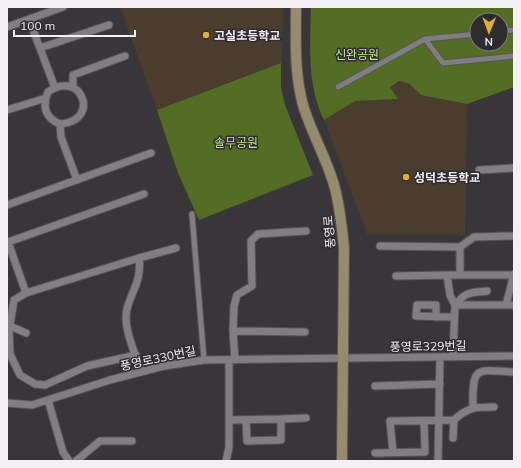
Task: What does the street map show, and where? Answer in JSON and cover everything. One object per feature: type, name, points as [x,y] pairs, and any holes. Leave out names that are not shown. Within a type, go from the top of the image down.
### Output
[{"type":"main road","name":"풍영로","points":[[296,7],[296,62],[299,87],[304,106],[334,184],[342,222],[344,248],[342,461]]},
{"type":"street","points":[[7,27],[62,7]]},
{"type":"street","points":[[29,19],[55,88]]},
{"type":"street","points":[[40,48],[109,25]]},
{"type":"street","points":[[338,87],[425,39],[469,35]]},
{"type":"street","points":[[425,39],[443,63],[514,56]]},
{"type":"street","points":[[73,87],[73,75],[125,56]]},
{"type":"street","points":[[66,85],[73,87],[83,100],[82,112],[78,118],[72,122],[60,124],[54,122],[46,114],[46,98],[48,92],[55,88],[66,85]]},
{"type":"street","points":[[7,110],[46,98]]},
{"type":"street","points":[[60,124],[61,137],[76,180]]},
{"type":"street","points":[[7,205],[151,153]]},
{"type":"street","points":[[479,170],[514,168]]},
{"type":"street","points":[[26,293],[8,242],[144,194]]},
{"type":"street","points":[[192,214],[204,360]]},
{"type":"street","points":[[226,461],[229,447],[234,306],[237,295],[252,286],[251,241],[258,234],[306,231]]},
{"type":"street","points":[[380,246],[460,247],[474,237],[514,236]]},
{"type":"street","points":[[460,247],[460,275]]},
{"type":"street","points":[[136,355],[87,366],[45,385],[35,384],[20,375],[10,354],[10,326],[14,300],[26,293],[176,248]]},
{"type":"street","points":[[139,258],[140,266],[137,287],[126,310],[128,333],[142,372]]},
{"type":"street","points":[[447,275],[450,295],[456,305]]},
{"type":"street","points":[[396,276],[514,275],[506,305]]},
{"type":"street","points":[[454,356],[454,317],[456,305],[460,297],[465,294],[487,291]]},
{"type":"street","points":[[456,305],[514,305]]},
{"type":"street","points":[[436,316],[454,317]]},
{"type":"street","points":[[10,326],[26,333]]},
{"type":"street","points":[[234,331],[305,332]]},
{"type":"street","name":"풍영로329번길","points":[[342,359],[514,356]]},
{"type":"street","points":[[438,461],[440,420],[440,357]]},
{"type":"street","name":"풍영로330번길","points":[[7,403],[32,405],[110,380],[204,360],[342,359]]},
{"type":"street","points":[[472,407],[472,384],[476,373],[481,370],[514,372]]},
{"type":"street","points":[[375,386],[440,384]]},
{"type":"street","points":[[48,400],[63,452],[69,461]]},
{"type":"street","points":[[453,438],[454,420],[461,413],[472,407],[494,407]]},
{"type":"street","points":[[229,420],[306,418]]},
{"type":"street","points":[[246,420],[247,441],[281,440],[281,419]]},
{"type":"street","points":[[393,452],[390,421],[454,420]]},
{"type":"street","points":[[375,452],[425,452],[424,421]]},
{"type":"street","points":[[76,461],[100,441],[132,441]]},
{"type":"shaded area","name":"고실초등학교","points":[[120,7],[283,7],[281,63],[157,110]]},
{"type":"shaded area","name":"성덕초등학교","points":[[399,81],[408,83],[421,95],[467,104],[465,235],[367,234],[324,120],[354,101],[398,99],[390,87]]},
{"type":"green space","name":"신완공원","points":[[311,7],[514,7],[514,87],[467,104],[421,95],[408,83],[399,81],[390,87],[398,99],[355,101],[324,120],[312,79],[310,50]]},
{"type":"green space","name":"솔무공원","points":[[281,63],[281,88],[285,105],[313,175],[199,220],[178,173],[157,110]]},
{"type":"place","name":"고실초등학교","points":[[206,35]]},
{"type":"place","name":"성덕초등학교","points":[[406,177]]}]
